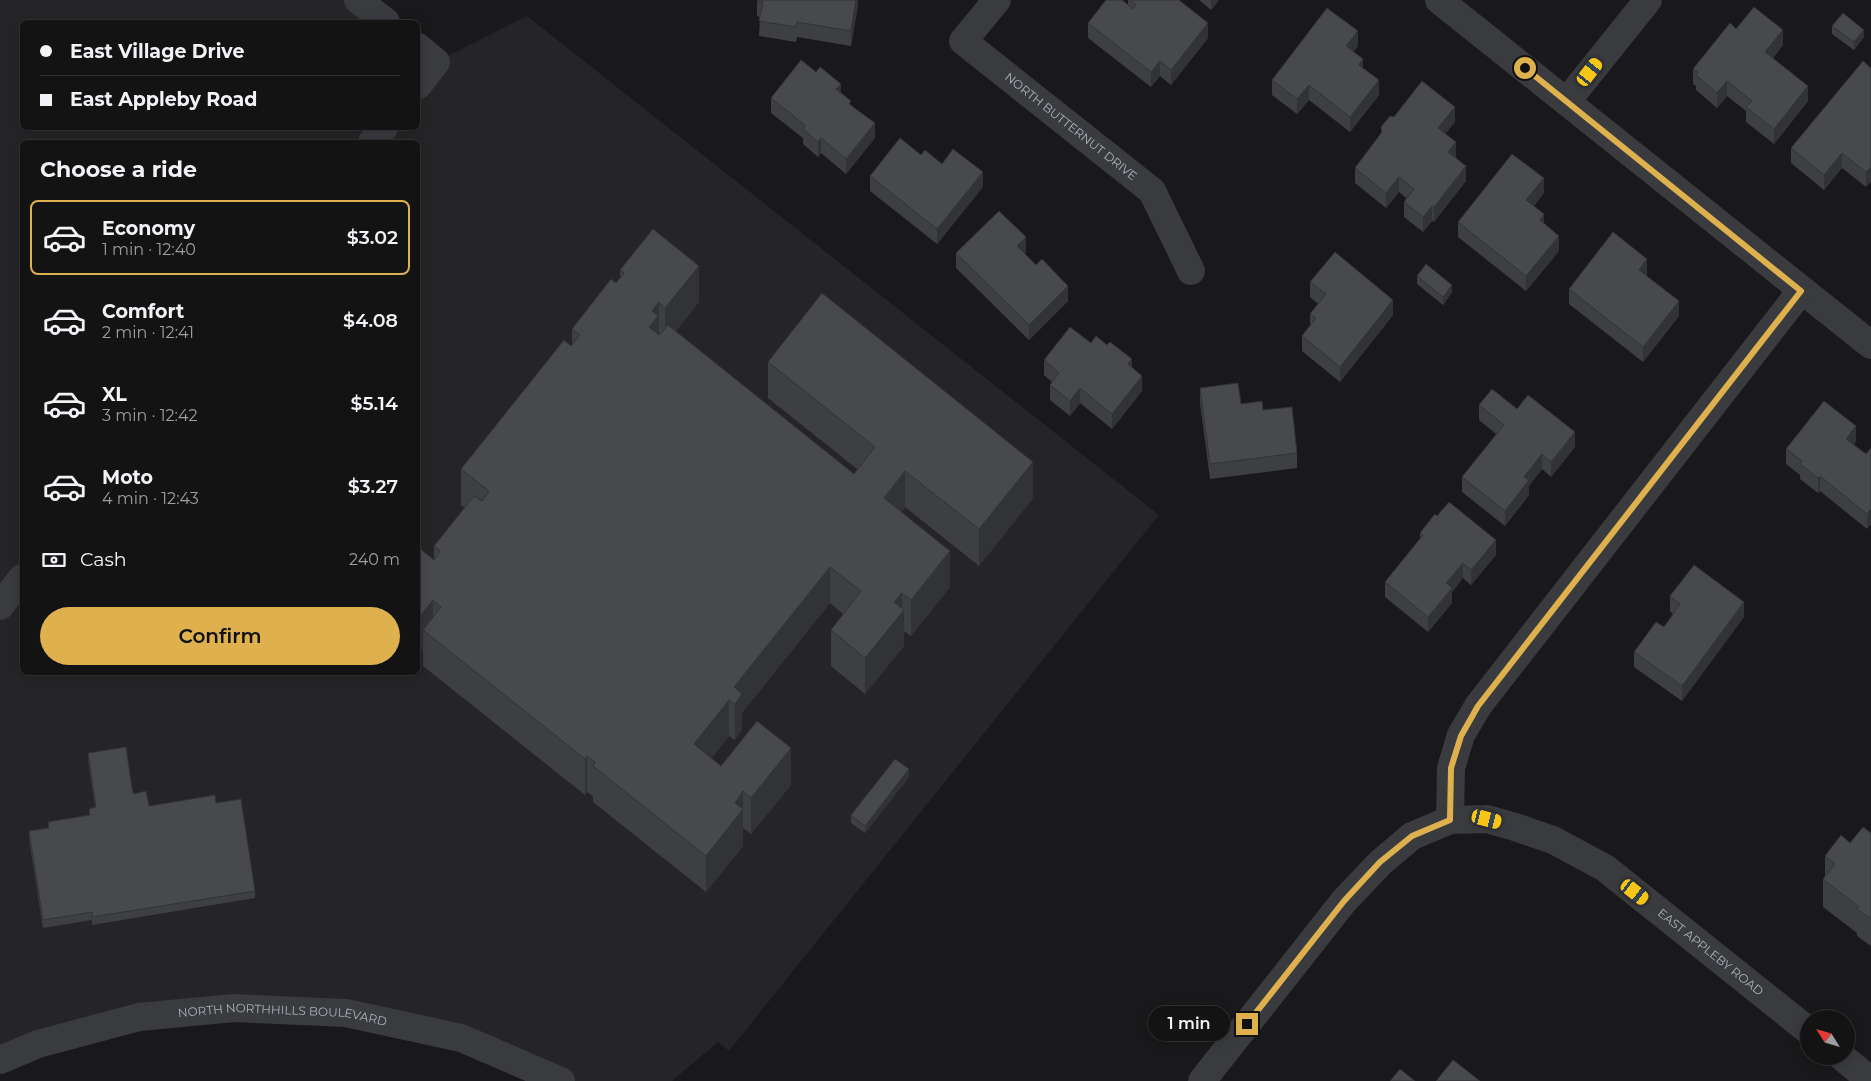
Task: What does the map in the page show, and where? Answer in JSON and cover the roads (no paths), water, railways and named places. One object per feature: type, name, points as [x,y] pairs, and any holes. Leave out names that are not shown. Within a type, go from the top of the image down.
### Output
[{"type":"street","points":[[358,0],[383,20]]},
{"type":"street","name":"NORTH BUTTERNUT DRIVE","points":[[997,0],[963,41],[1152,191],[1190,270]]},
{"type":"street","points":[[1440,0],[1568,101],[1801,291],[1871,345]]},
{"type":"street","points":[[1568,101],[1648,0]]},
{"type":"street","points":[[420,78],[427,55]]},
{"type":"street","points":[[374,140],[382,130]]},
{"type":"street","points":[[1450,820],[1451,768],[1461,736],[1478,706],[1801,291]]},
{"type":"street","points":[[0,606],[20,581]]},
{"type":"street","name":"EAST APPLEBY ROAD","points":[[1202,1081],[1338,908],[1380,862],[1412,836],[1450,820],[1487,819],[1516,826],[1553,840],[1605,868],[1800,1024]]},
{"type":"street","name":"NORTH NORTHHILLS BOULEVARD","points":[[0,1060],[38,1044],[138,1017],[234,1008],[346,1013],[462,1038],[561,1081]]},
{"type":"street","points":[[1851,1065],[1871,1081]]}]
